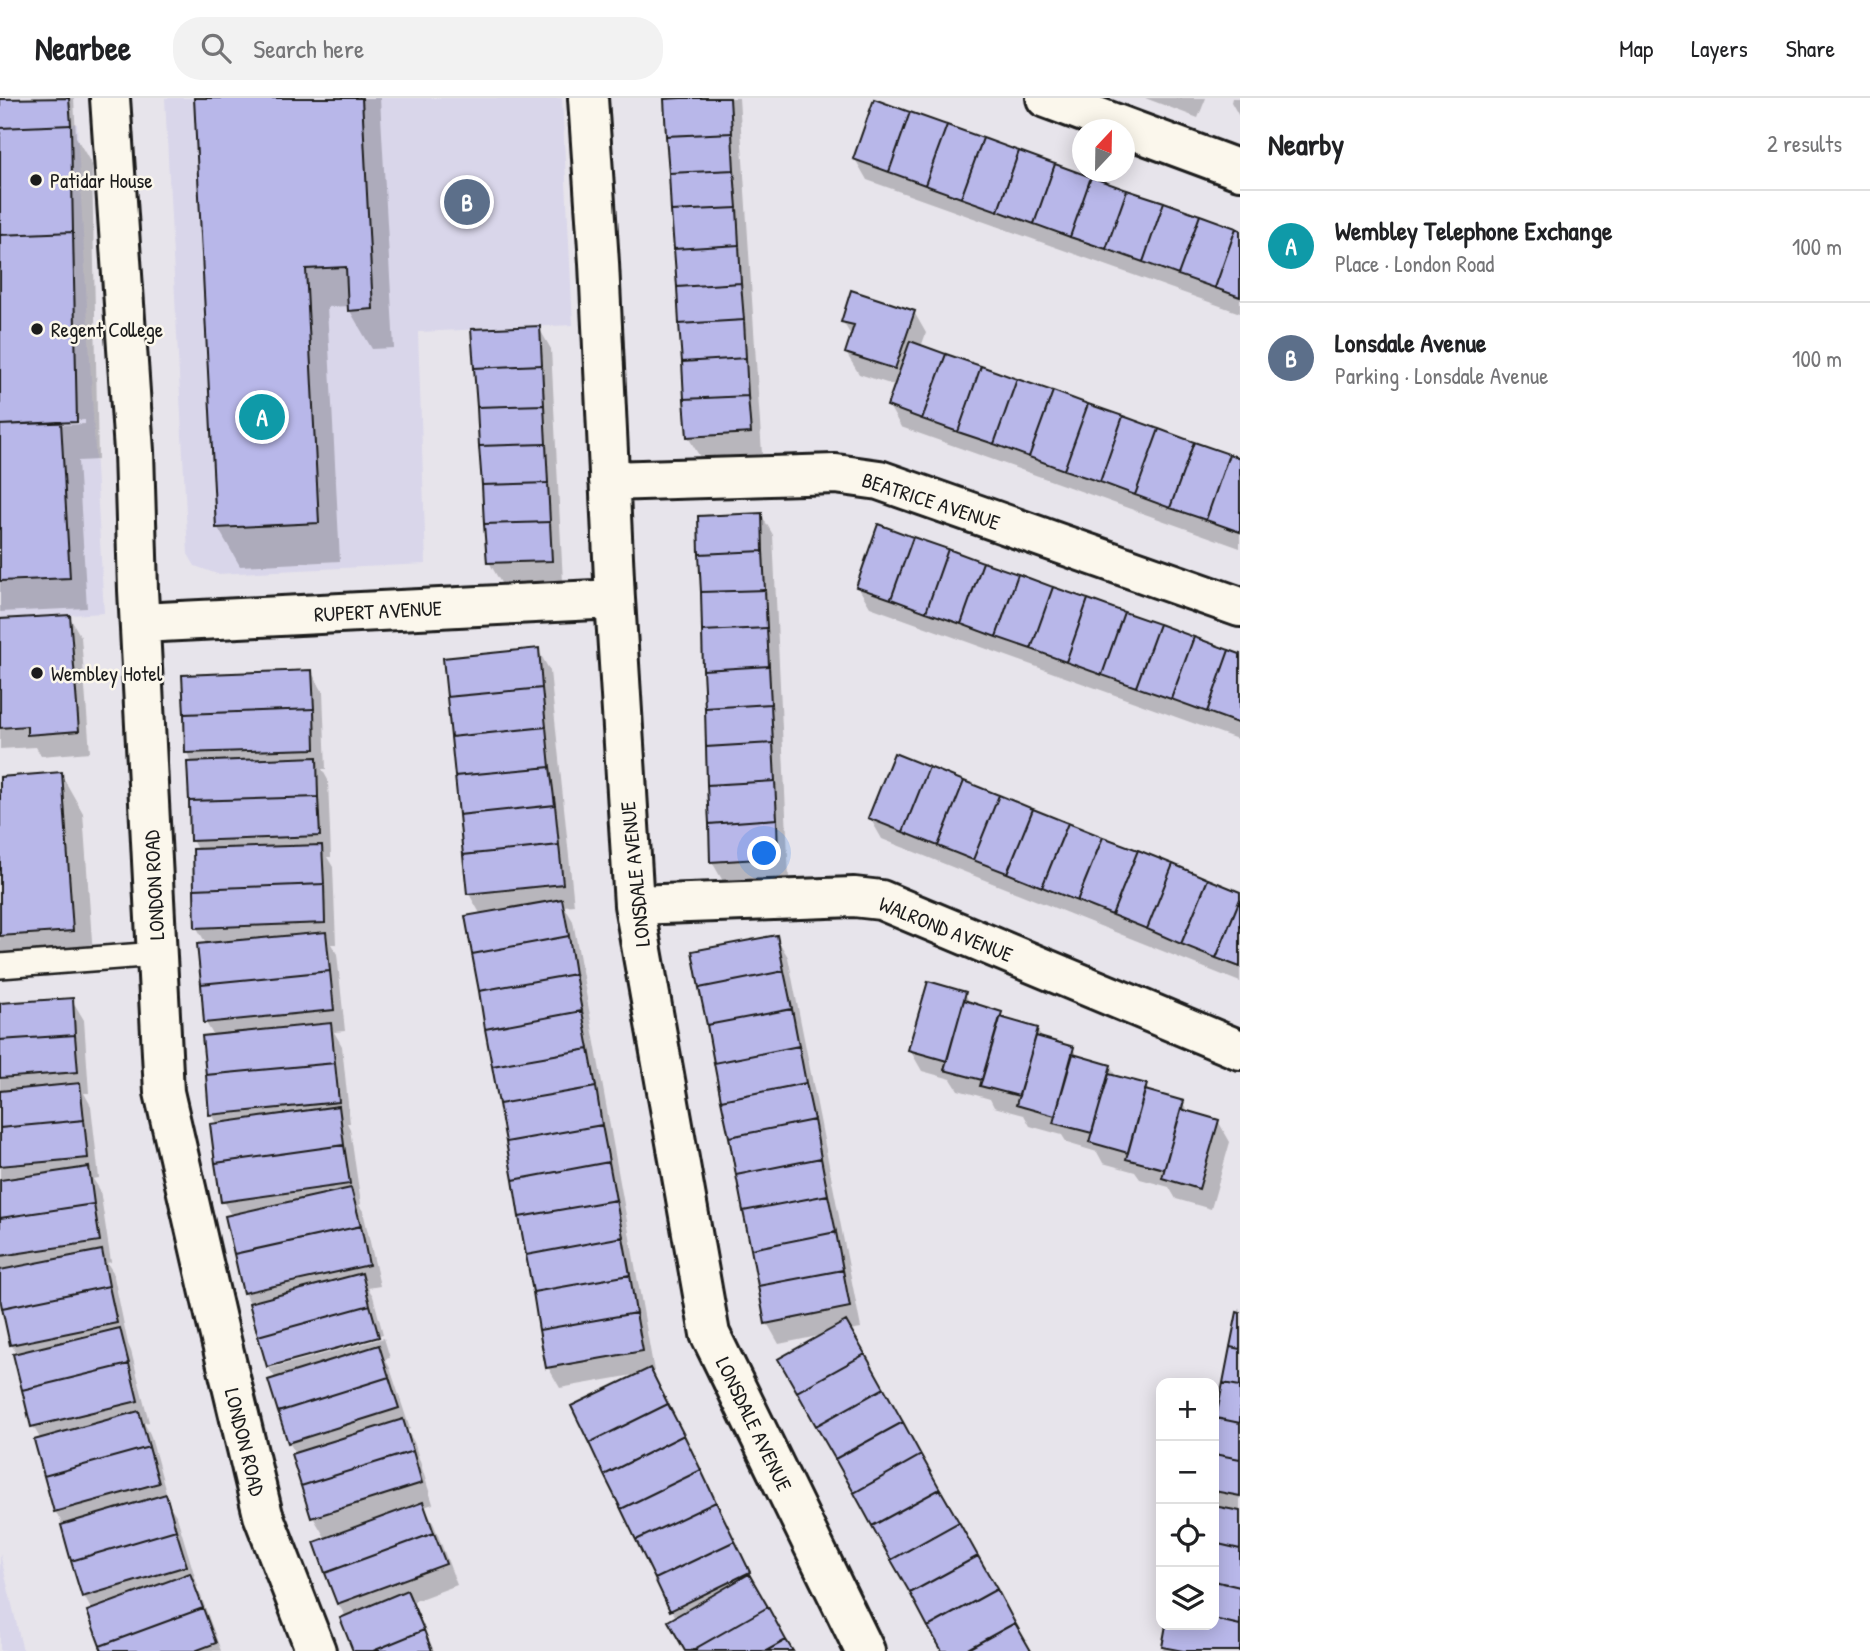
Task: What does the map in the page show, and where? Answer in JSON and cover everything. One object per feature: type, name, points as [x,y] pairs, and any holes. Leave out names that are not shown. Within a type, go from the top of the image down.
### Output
[{"type":"street","name":"LONDON ROAD","points":[[110,98],[134,451],[164,1092],[263,1515],[316,1651]]},
{"type":"street","name":"LONSDALE AVENUE","points":[[588,98],[634,905],[710,1334],[865,1651]]},
{"type":"street","points":[[1046,98],[1240,170]]},
{"type":"street","name":"BEATRICE AVENUE","points":[[609,481],[835,474],[879,480],[1240,607]]},
{"type":"street","name":"RUPERT AVENUE","points":[[141,622],[615,599]]},
{"type":"street","name":"WALROND AVENUE","points":[[634,905],[854,897],[881,900],[1240,1050]]},
{"type":"lane","points":[[0,966],[158,954]]},
{"type":"shaded area","points":[[0,98],[69,98],[71,124],[77,124],[104,613],[0,619]]},
{"type":"shaded area","points":[[165,98],[562,98],[573,325],[418,332],[426,564],[217,574],[195,566],[188,554]]},
{"type":"shaded area","points":[[0,1554],[23,1651],[0,1651]]},
{"type":"building","points":[[69,98],[71,125],[0,128],[0,99]]},
{"type":"building","points":[[194,98],[362,98],[373,309],[348,311],[346,267],[306,269],[319,523],[216,528]]},
{"type":"building","points":[[730,98],[732,133],[666,136],[664,99]]},
{"type":"building","points":[[874,99],[910,112],[889,172],[853,159]]},
{"type":"building","points":[[910,112],[947,125],[925,185],[889,172]]},
{"type":"building","name":"Patidar House","points":[[71,125],[73,232],[0,235],[0,128]]},
{"type":"building","points":[[947,125],[983,138],[961,198],[925,185]]},
{"type":"building","points":[[732,133],[734,170],[669,173],[666,136]]},
{"type":"building","points":[[983,138],[1019,151],[998,211],[961,198]]},
{"type":"building","points":[[1019,151],[1055,164],[1034,224],[998,211]]},
{"type":"building","points":[[1055,164],[1072,170],[1072,182],[1089,182],[1070,237],[1034,224]]},
{"type":"building","points":[[734,170],[737,208],[671,211],[669,173]]},
{"type":"building","points":[[1089,182],[1105,182],[1127,190],[1106,249],[1070,237]]},
{"type":"building","points":[[1127,190],[1164,202],[1143,262],[1106,249]]},
{"type":"building","points":[[1164,202],[1200,215],[1178,275],[1143,262]]},
{"type":"building","points":[[737,208],[739,245],[674,249],[671,211]]},
{"type":"building","points":[[1200,215],[1236,228],[1215,288],[1178,275]]},
{"type":"building","points":[[1236,228],[1240,230],[1240,297],[1215,288]]},
{"type":"building","name":"Regent College","points":[[73,232],[77,422],[0,425],[0,235]]},
{"type":"building","points":[[739,245],[741,283],[677,287],[674,249]]},
{"type":"building","points":[[741,283],[744,320],[679,324],[677,287]]},
{"type":"building","points":[[851,290],[915,311],[895,369],[845,353],[854,325],[841,322]]},
{"type":"building","points":[[744,320],[746,358],[682,362],[679,324]]},
{"type":"building","points":[[540,326],[542,365],[474,368],[471,329]]},
{"type":"building","points":[[910,341],[946,354],[922,419],[887,406]]},
{"type":"building","points":[[946,354],[981,366],[958,432],[922,419]]},
{"type":"building","points":[[746,358],[748,396],[684,399],[682,362]]},
{"type":"building","points":[[542,365],[544,405],[477,407],[474,368]]},
{"type":"building","points":[[981,366],[1017,379],[994,444],[958,432]]},
{"type":"building","points":[[1017,379],[1053,391],[1029,457],[994,444]]},
{"type":"building","points":[[1053,391],[1088,404],[1064,470],[1029,457]]},
{"type":"building","points":[[748,396],[751,433],[687,437],[684,399]]},
{"type":"building","points":[[1088,404],[1123,416],[1100,482],[1064,470]]},
{"type":"building","points":[[544,405],[546,444],[479,446],[477,407]]},
{"type":"building","points":[[1123,416],[1159,429],[1135,495],[1100,482]]},
{"type":"building","points":[[61,422],[70,578],[0,581],[0,425]]},
{"type":"building","points":[[1159,429],[1194,442],[1170,508],[1135,495]]},
{"type":"building","points":[[1194,442],[1229,454],[1206,520],[1170,508]]},
{"type":"building","points":[[546,444],[548,483],[482,485],[479,446]]},
{"type":"building","points":[[1229,454],[1240,458],[1240,532],[1206,520]]},
{"type":"building","points":[[548,483],[550,522],[484,524],[482,485]]},
{"type":"building","points":[[762,513],[763,551],[699,554],[698,516]]},
{"type":"building","points":[[550,522],[552,561],[487,563],[484,524]]},
{"type":"building","points":[[878,524],[913,537],[891,599],[856,587]]},
{"type":"building","points":[[913,537],[948,549],[926,612],[891,599]]},
{"type":"building","points":[[948,549],[983,562],[961,624],[926,612]]},
{"type":"building","points":[[763,551],[765,590],[701,592],[699,554]]},
{"type":"building","points":[[983,562],[1018,574],[996,637],[961,624]]},
{"type":"building","points":[[1018,574],[1053,587],[1031,649],[996,637]]},
{"type":"building","points":[[1053,587],[1088,599],[1066,662],[1031,649]]},
{"type":"building","points":[[765,590],[767,628],[702,631],[701,592]]},
{"type":"building","points":[[1088,599],[1124,612],[1102,675],[1066,662]]},
{"type":"building","points":[[1124,612],[1159,624],[1136,687],[1102,675]]},
{"type":"building","name":"Wembley Hotel","points":[[70,615],[79,731],[27,735],[27,726],[0,728],[0,619]]},
{"type":"building","points":[[1159,624],[1194,637],[1171,699],[1136,687]]},
{"type":"building","points":[[767,628],[769,666],[703,670],[702,631]]},
{"type":"building","points":[[1194,637],[1229,650],[1207,712],[1171,699]]},
{"type":"building","points":[[539,648],[542,688],[447,697],[443,658]]},
{"type":"building","points":[[1229,650],[1240,654],[1240,724],[1207,712]]},
{"type":"building","points":[[769,666],[771,704],[705,708],[703,670]]},
{"type":"building","points":[[312,670],[314,709],[184,714],[182,675]]},
{"type":"building","points":[[542,688],[546,727],[451,737],[447,697]]},
{"type":"building","points":[[771,704],[773,743],[706,747],[705,708]]},
{"type":"building","points":[[314,709],[315,749],[185,753],[184,714]]},
{"type":"building","points":[[546,727],[550,767],[455,776],[451,737]]},
{"type":"building","points":[[773,743],[775,781],[707,785],[706,747]]},
{"type":"building","points":[[894,753],[929,767],[903,832],[868,818]]},
{"type":"building","points":[[317,757],[318,797],[189,801],[187,762]]},
{"type":"building","points":[[550,767],[555,805],[459,815],[455,776]]},
{"type":"building","points":[[929,767],[964,781],[938,846],[903,832]]},
{"type":"building","points":[[62,772],[73,931],[0,936],[0,777]]},
{"type":"building","points":[[775,781],[777,819],[709,824],[707,785]]},
{"type":"building","points":[[964,781],[999,795],[973,860],[938,846]]},
{"type":"building","points":[[999,795],[1033,809],[1007,873],[973,860]]},
{"type":"building","points":[[318,797],[320,836],[190,841],[189,801]]},
{"type":"building","points":[[555,805],[559,845],[463,855],[459,815]]},
{"type":"building","points":[[1033,809],[1068,823],[1042,887],[1007,873]]},
{"type":"building","points":[[777,819],[778,858],[710,862],[709,824]]},
{"type":"building","points":[[1068,823],[1103,837],[1077,901],[1042,887]]},
{"type":"building","points":[[1103,837],[1138,850],[1112,915],[1077,901]]},
{"type":"building","points":[[322,845],[324,884],[194,889],[193,849]]},
{"type":"building","points":[[559,845],[563,884],[467,894],[463,855]]},
{"type":"building","points":[[1138,850],[1173,864],[1147,929],[1112,915]]},
{"type":"building","points":[[1173,864],[1208,879],[1181,944],[1147,929]]},
{"type":"building","points":[[1208,879],[1240,892],[1240,899],[1216,958],[1181,944]]},
{"type":"building","points":[[324,884],[325,923],[195,928],[194,889]]},
{"type":"building","points":[[562,899],[569,936],[472,954],[465,916]]},
{"type":"building","points":[[1240,899],[1240,967],[1216,958]]},
{"type":"building","points":[[326,932],[330,971],[201,984],[197,944]]},
{"type":"building","points":[[777,935],[784,971],[699,988],[692,951]]},
{"type":"building","points":[[569,936],[575,974],[479,991],[472,954]]},
{"type":"building","points":[[330,971],[334,1010],[204,1023],[201,984]]},
{"type":"building","points":[[784,971],[792,1009],[707,1025],[699,988]]},
{"type":"building","points":[[575,974],[582,1011],[485,1029],[479,991]]},
{"type":"building","points":[[928,981],[966,992],[947,1061],[908,1050]]},
{"type":"building","points":[[73,998],[75,1035],[0,1040],[0,1003]]},
{"type":"building","points":[[964,1000],[1002,1012],[982,1080],[944,1070]]},
{"type":"building","points":[[792,1009],[799,1046],[714,1063],[707,1025]]},
{"type":"building","points":[[582,1011],[589,1049],[492,1066],[485,1029]]},
{"type":"building","points":[[1000,1017],[1038,1028],[1019,1096],[980,1086]]},
{"type":"building","points":[[331,1023],[335,1063],[206,1075],[202,1036]]},
{"type":"building","points":[[75,1035],[78,1072],[0,1078],[0,1040]]},
{"type":"building","points":[[1036,1036],[1074,1047],[1055,1116],[1016,1105]]},
{"type":"building","points":[[799,1046],[806,1083],[721,1100],[714,1063]]},
{"type":"building","points":[[589,1049],[596,1087],[499,1104],[492,1066]]},
{"type":"building","points":[[1073,1054],[1111,1065],[1092,1133],[1053,1123]]},
{"type":"building","points":[[335,1063],[339,1102],[209,1115],[206,1075]]},
{"type":"building","points":[[1109,1074],[1147,1084],[1128,1153],[1089,1142]]},
{"type":"building","points":[[80,1083],[84,1120],[0,1128],[0,1091]]},
{"type":"building","points":[[806,1083],[814,1120],[729,1137],[721,1100]]},
{"type":"building","points":[[596,1087],[602,1125],[506,1142],[499,1104]]},
{"type":"building","points":[[1145,1090],[1184,1101],[1164,1169],[1126,1159]]},
{"type":"building","points":[[339,1106],[344,1145],[215,1163],[210,1124]]},
{"type":"building","points":[[1181,1109],[1219,1120],[1199,1189],[1162,1178]]},
{"type":"building","points":[[84,1120],[88,1158],[0,1166],[0,1128]]},
{"type":"building","points":[[814,1120],[821,1158],[736,1175],[729,1137]]},
{"type":"building","points":[[602,1125],[609,1162],[513,1180],[506,1142]]},
{"type":"building","points":[[344,1145],[350,1184],[221,1202],[215,1163]]},
{"type":"building","points":[[821,1158],[828,1195],[743,1211],[736,1175]]},
{"type":"building","points":[[609,1162],[616,1200],[519,1217],[513,1180]]},
{"type":"building","points":[[89,1167],[94,1204],[0,1218],[0,1180]]},
{"type":"building","points":[[351,1188],[361,1226],[234,1254],[225,1216]]},
{"type":"building","points":[[828,1195],[836,1232],[751,1249],[743,1211]]},
{"type":"building","points":[[616,1200],[623,1237],[526,1255],[519,1217]]},
{"type":"building","points":[[94,1204],[100,1241],[0,1256],[0,1218]]},
{"type":"building","points":[[361,1226],[369,1265],[243,1293],[234,1254]]},
{"type":"building","points":[[836,1232],[843,1270],[758,1286],[751,1249]]},
{"type":"building","points":[[623,1237],[630,1275],[533,1292],[526,1255]]},
{"type":"building","points":[[102,1250],[109,1286],[2,1308],[0,1270]]},
{"type":"building","points":[[843,1270],[850,1307],[765,1324],[758,1286]]},
{"type":"building","points":[[362,1273],[370,1305],[258,1336],[249,1303]]},
{"type":"building","points":[[630,1275],[636,1313],[539,1330],[533,1292]]},
{"type":"building","points":[[109,1286],[117,1323],[10,1345],[2,1308]]},
{"type":"building","points":[[370,1305],[379,1337],[267,1367],[258,1336]]},
{"type":"building","points":[[1237,1312],[1240,1313],[1240,1349],[1230,1347]]},
{"type":"building","points":[[636,1313],[643,1351],[546,1368],[539,1330]]},
{"type":"building","points":[[846,1321],[865,1354],[797,1392],[778,1359]]},
{"type":"building","points":[[120,1328],[129,1364],[22,1390],[13,1354]]},
{"type":"building","points":[[379,1345],[389,1377],[278,1412],[268,1380]]},
{"type":"building","points":[[1230,1347],[1240,1349],[1240,1386],[1223,1383]]},
{"type":"building","points":[[865,1354],[884,1388],[816,1426],[797,1392]]},
{"type":"building","points":[[129,1364],[138,1401],[31,1427],[22,1390]]},
{"type":"building","points":[[650,1368],[668,1404],[589,1443],[571,1406]]},
{"type":"building","points":[[389,1377],[399,1408],[288,1443],[278,1412]]},
{"type":"building","points":[[1223,1383],[1240,1386],[1240,1423],[1219,1419]]},
{"type":"building","points":[[884,1388],[903,1422],[835,1459],[816,1426]]},
{"type":"building","points":[[668,1404],[684,1435],[604,1475],[589,1443]]},
{"type":"building","points":[[139,1411],[149,1447],[44,1476],[34,1440]]},
{"type":"building","points":[[403,1419],[413,1451],[301,1486],[291,1454]]},
{"type":"building","points":[[1219,1419],[1240,1423],[1240,1459],[1219,1455]]},
{"type":"building","points":[[903,1422],[921,1455],[854,1493],[835,1459]]},
{"type":"building","points":[[684,1435],[701,1470],[621,1509],[604,1475]]},
{"type":"building","points":[[149,1447],[159,1483],[54,1512],[44,1476]]},
{"type":"building","points":[[413,1451],[422,1483],[311,1518],[301,1486]]},
{"type":"building","points":[[921,1455],[940,1489],[872,1526],[854,1493]]},
{"type":"building","points":[[1219,1455],[1240,1459],[1240,1496],[1219,1492]]},
{"type":"building","points":[[701,1470],[716,1502],[636,1540],[621,1509]]},
{"type":"building","points":[[940,1489],[959,1522],[891,1560],[872,1526]]},
{"type":"building","points":[[166,1494],[176,1530],[71,1561],[61,1525]]},
{"type":"building","points":[[423,1502],[434,1533],[325,1573],[314,1542]]},
{"type":"building","points":[[716,1502],[735,1541],[655,1579],[636,1540]]},
{"type":"building","points":[[1219,1507],[1240,1511],[1240,1549],[1219,1544]]},
{"type":"building","points":[[959,1522],[978,1556],[910,1593],[891,1560]]},
{"type":"building","points":[[176,1530],[187,1566],[82,1597],[71,1561]]},
{"type":"building","points":[[434,1533],[446,1564],[337,1604],[325,1573]]},
{"type":"building","points":[[735,1541],[750,1572],[670,1611],[655,1579]]},
{"type":"building","points":[[1219,1544],[1240,1549],[1240,1587],[1219,1582]]},
{"type":"building","points":[[978,1556],[997,1589],[928,1627],[910,1593]]},
{"type":"building","points":[[190,1573],[203,1608],[100,1646],[87,1611]]},
{"type":"building","points":[[749,1574],[768,1607],[691,1651],[685,1651],[668,1621]]},
{"type":"building","points":[[1219,1582],[1240,1587],[1240,1625],[1219,1620]]},
{"type":"building","points":[[997,1589],[1015,1623],[964,1651],[942,1651],[928,1627]]},
{"type":"building","points":[[407,1590],[424,1630],[373,1651],[353,1651],[340,1618]]},
{"type":"building","points":[[768,1607],[786,1640],[766,1651],[691,1651]]},
{"type":"building","points":[[203,1608],[216,1643],[195,1651],[102,1651],[100,1646]]},
{"type":"building","points":[[1219,1620],[1240,1625],[1240,1651],[1183,1651],[1162,1647],[1165,1630],[1219,1630]]},
{"type":"building","points":[[1015,1623],[1031,1651],[964,1651]]},
{"type":"building","points":[[424,1630],[432,1651],[373,1651]]},
{"type":"building","points":[[786,1640],[793,1651],[766,1651]]},
{"type":"place","name":"Patidar House","points":[[36,180]]},
{"type":"place","name":"Lonsdale Avenue","points":[[467,202]]},
{"type":"place","name":"Regent College","points":[[37,329]]},
{"type":"place","name":"Wembley Telephone Exchange","points":[[262,417]]},
{"type":"place","name":"Wembley Hotel","points":[[37,673]]}]
